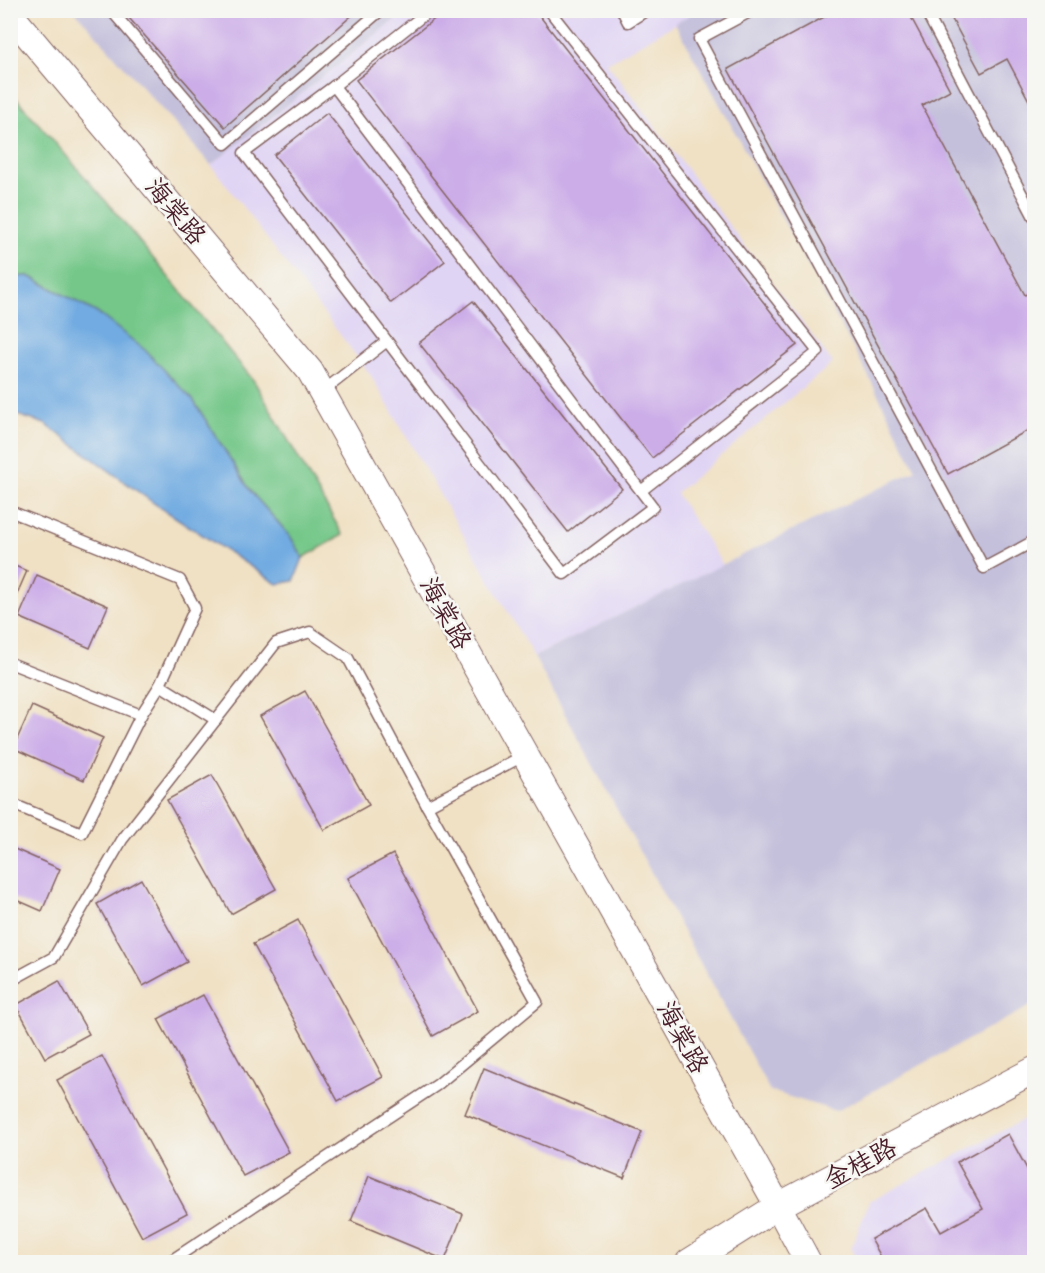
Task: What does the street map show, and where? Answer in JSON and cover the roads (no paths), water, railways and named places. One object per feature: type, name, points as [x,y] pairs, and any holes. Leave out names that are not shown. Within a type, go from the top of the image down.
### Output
[{"type":"street","name":"海棠路","points":[[10,14],[310,371],[808,1263]]},
{"type":"street","name":"金桂路","points":[[690,1263],[778,1206],[1035,1070]]},
{"type":"lane","points":[[111,10],[225,144],[381,10]]},
{"type":"lane","points":[[334,86],[654,507],[564,574],[244,153],[430,10]]},
{"type":"lane","points":[[549,10],[818,352],[641,491]]},
{"type":"lane","points":[[622,10],[628,22],[647,10]]},
{"type":"lane","points":[[753,10],[699,39],[984,568],[1035,541]]},
{"type":"lane","points":[[925,10],[1035,217]]},
{"type":"lane","points":[[322,392],[387,341]]},
{"type":"lane","points":[[10,512],[180,580],[195,608],[160,685],[141,715],[82,833],[10,803]]},
{"type":"lane","points":[[10,981],[54,957],[122,840],[276,643],[310,632],[348,658],[427,806],[537,1002],[437,1085],[169,1263]]},
{"type":"lane","points":[[10,663],[141,715]]},
{"type":"lane","points":[[160,685],[216,720]]},
{"type":"lane","points":[[427,806],[525,755]]},
{"type":"water","points":[[29,276],[99,314],[145,350],[193,400],[251,492],[290,536],[303,558],[294,581],[277,584],[155,504],[45,424],[11,413],[11,277]]}]
